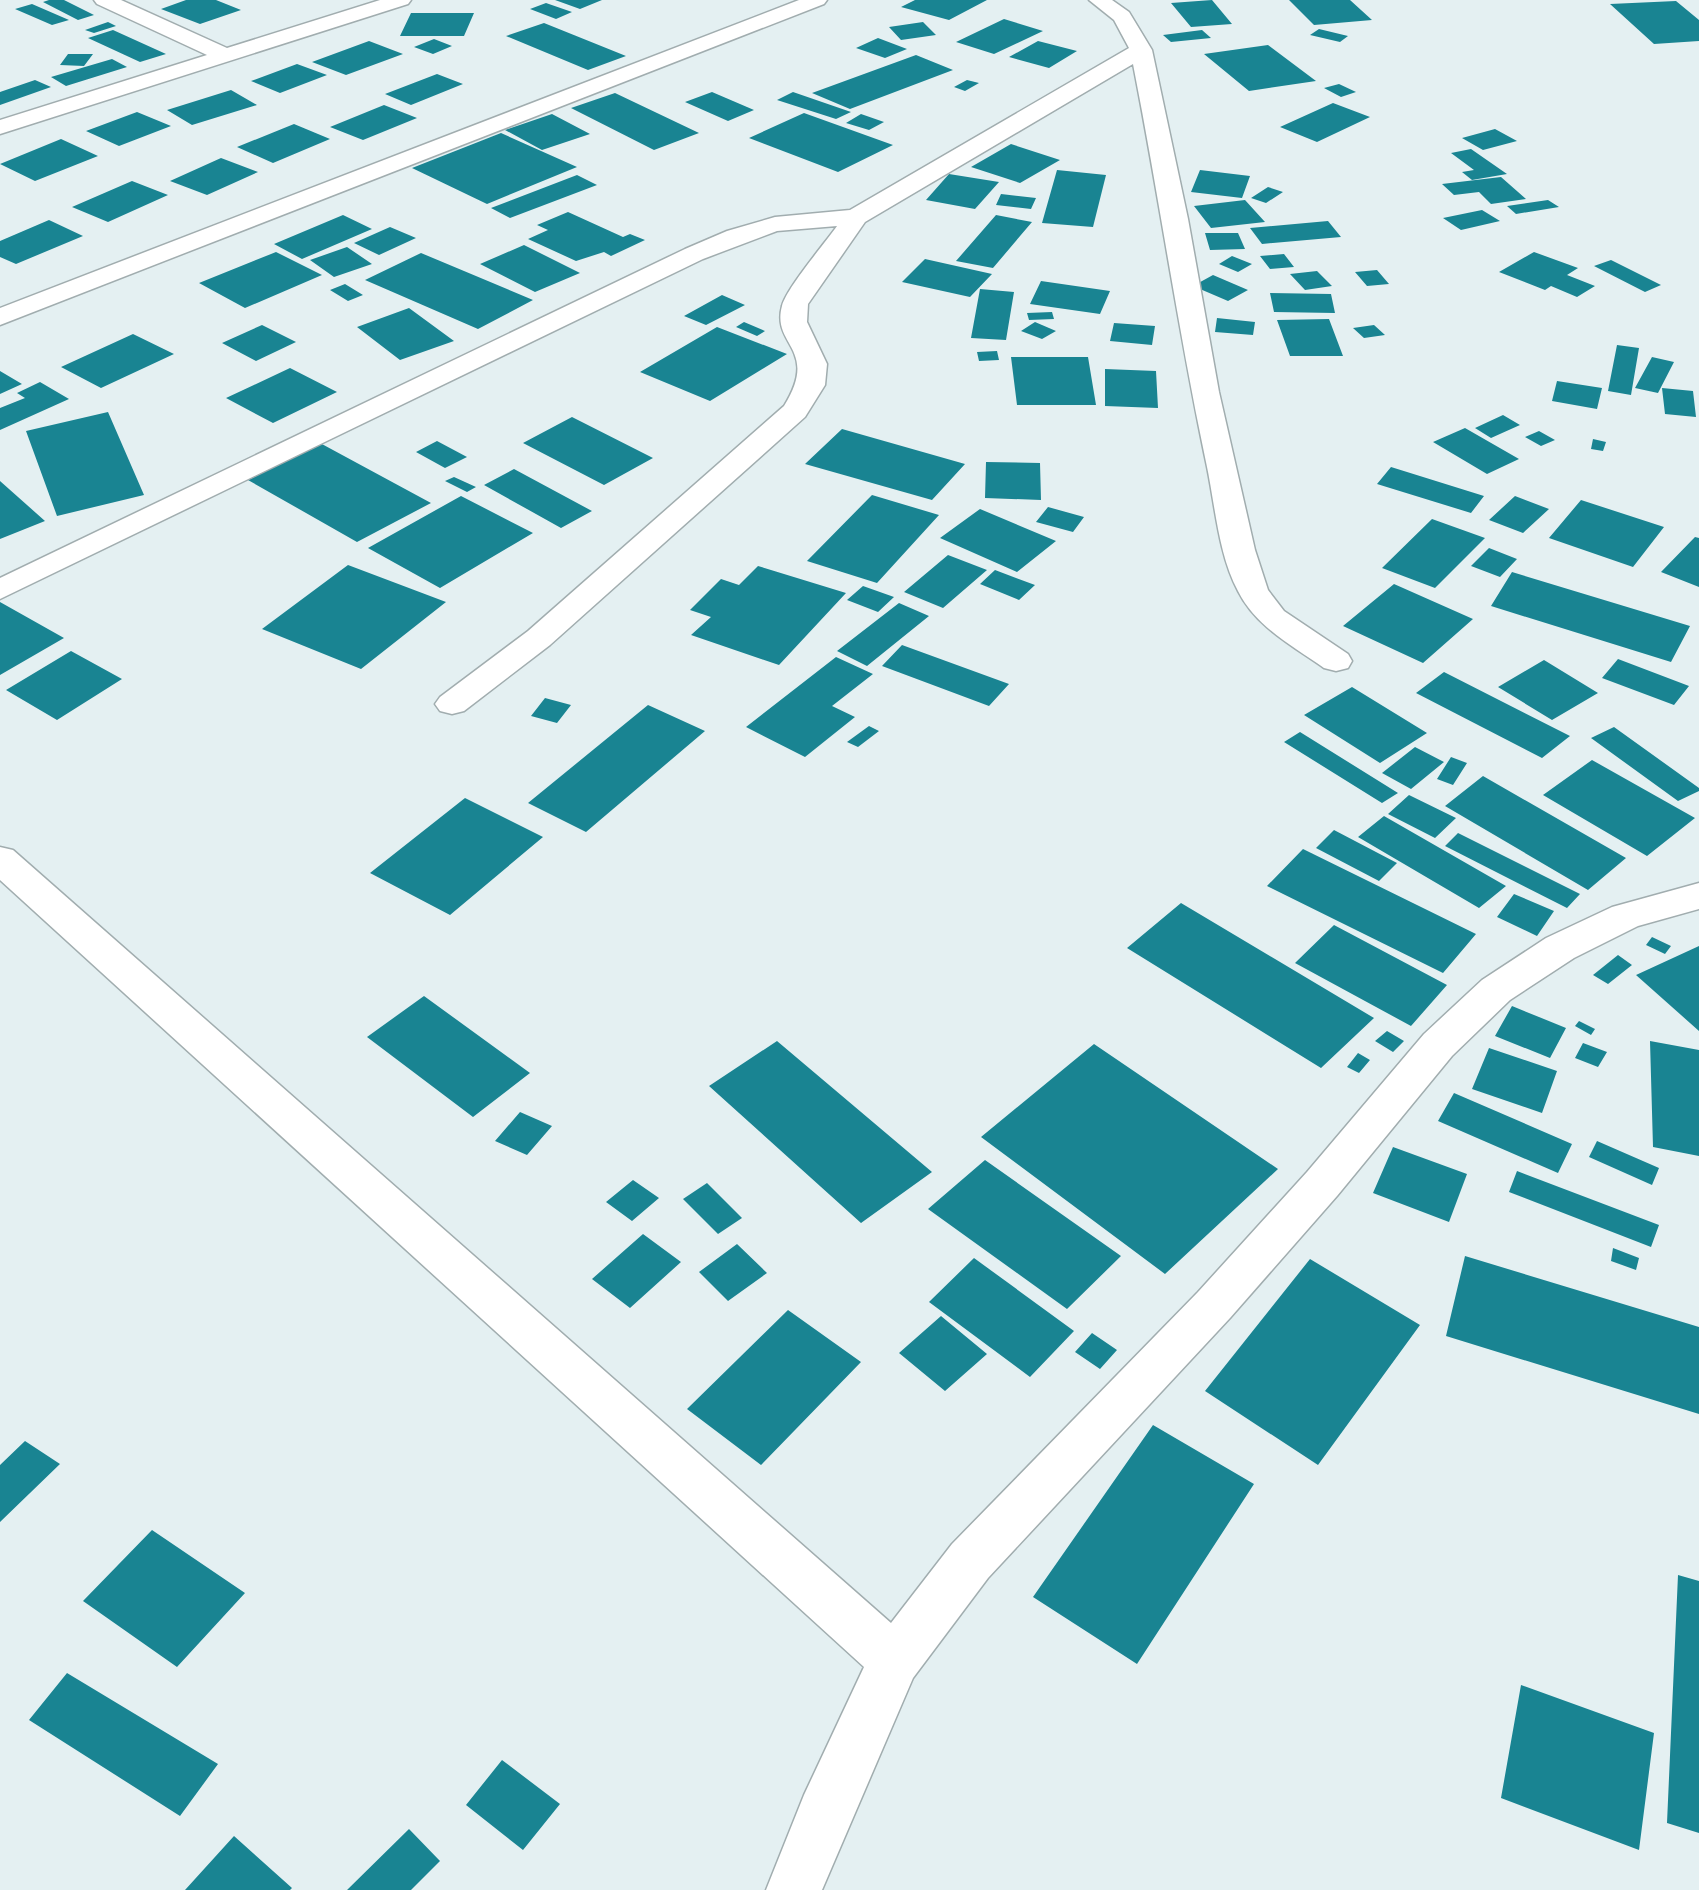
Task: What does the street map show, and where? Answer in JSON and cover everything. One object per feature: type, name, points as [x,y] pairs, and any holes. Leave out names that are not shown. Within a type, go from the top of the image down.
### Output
[{"type":"street","points":[[104,0],[227,56]]},
{"type":"street","points":[[0,127],[401,0]]},
{"type":"street","points":[[0,317],[817,0]]},
{"type":"street","points":[[1099,0],[1122,16],[1141,50],[1176,219],[1205,392],[1253,591],[1273,618],[1336,661]]},
{"type":"street","points":[[452,704],[574,608],[795,411],[811,385],[813,364],[794,322],[795,304],[856,217],[1141,50]]},
{"type":"street","points":[[0,590],[694,254],[736,236],[775,225],[856,217]]},
{"type":"street","points":[[0,859],[894,1660]]},
{"type":"street","points":[[794,1890],[824,1815],[894,1660],[970,1561],[1223,1295],[1322,1184],[1438,1045],[1496,990],[1560,948],[1625,916],[1699,897]]},
{"type":"building","points":[[64,0],[94,15],[78,20],[43,2]]},
{"type":"building","points":[[186,0],[216,0],[241,10],[200,24],[161,9]]},
{"type":"building","points":[[555,0],[602,0],[580,9]]},
{"type":"building","points":[[915,0],[987,0],[949,20],[901,7]]},
{"type":"building","points":[[1212,0],[1232,24],[1191,27],[1171,3]]},
{"type":"building","points":[[1289,0],[1350,0],[1372,20],[1314,25]]},
{"type":"building","points":[[1676,1],[1699,20],[1699,41],[1654,44],[1610,4]]},
{"type":"building","points":[[546,3],[572,12],[556,19],[530,9]]},
{"type":"building","points":[[32,4],[69,20],[52,25],[15,9]]},
{"type":"building","points":[[411,13],[474,13],[464,36],[400,36]]},
{"type":"building","points":[[1004,19],[1043,31],[994,54],[956,42]]},
{"type":"building","points":[[108,22],[116,26],[94,33],[85,30]]},
{"type":"building","points":[[923,22],[936,35],[901,40],[889,27]]},
{"type":"building","points":[[544,23],[626,56],[588,70],[506,36]]},
{"type":"building","points":[[1319,29],[1348,36],[1340,42],[1310,35]]},
{"type":"building","points":[[113,30],[166,54],[140,62],[88,38]]},
{"type":"building","points":[[1202,30],[1211,38],[1171,42],[1163,35]]},
{"type":"building","points":[[878,38],[907,49],[885,58],[856,48]]},
{"type":"building","points":[[434,39],[452,46],[433,54],[414,47]]},
{"type":"building","points":[[369,41],[403,54],[346,75],[312,62]]},
{"type":"building","points":[[1038,41],[1077,51],[1049,68],[1009,57]]},
{"type":"building","points":[[1268,45],[1316,81],[1249,91],[1204,54]]},
{"type":"building","points":[[68,54],[93,54],[84,66],[60,65]]},
{"type":"building","points":[[916,55],[953,70],[850,109],[812,93]]},
{"type":"building","points":[[112,59],[127,67],[66,86],[51,77]]},
{"type":"building","points":[[297,64],[327,75],[280,93],[251,81]]},
{"type":"building","points":[[437,74],[463,84],[411,105],[385,94]]},
{"type":"building","points":[[35,80],[51,87],[0,105],[0,92]]},
{"type":"building","points":[[967,80],[979,83],[965,91],[954,87]]},
{"type":"building","points":[[1339,84],[1356,92],[1341,97],[1324,88]]},
{"type":"building","points":[[231,90],[257,105],[192,125],[167,110]]},
{"type":"building","points":[[712,92],[754,110],[728,121],[685,102]]},
{"type":"building","points":[[793,92],[851,112],[836,119],[777,100]]},
{"type":"building","points":[[615,93],[699,133],[654,150],[571,108]]},
{"type":"building","points":[[1333,103],[1370,117],[1317,142],[1280,127]]},
{"type":"building","points":[[384,105],[417,118],[363,140],[330,127]]},
{"type":"building","points":[[137,112],[171,126],[119,146],[86,131]]},
{"type":"building","points":[[804,113],[893,145],[838,172],[749,138]]},
{"type":"building","points":[[552,114],[590,134],[542,150],[505,130]]},
{"type":"building","points":[[861,114],[884,122],[869,130],[846,123]]},
{"type":"building","points":[[294,124],[330,139],[273,163],[237,147]]},
{"type":"building","points":[[1495,129],[1517,141],[1483,150],[1462,138]]},
{"type":"building","points":[[501,133],[577,167],[487,204],[412,168]]},
{"type":"building","points":[[61,139],[98,156],[35,181],[0,164]]},
{"type":"building","points":[[1011,144],[1060,160],[1020,183],[971,167]]},
{"type":"building","points":[[1471,149],[1507,174],[1472,180],[1462,172],[1474,170],[1451,153]]},
{"type":"building","points":[[221,158],[258,172],[207,195],[170,181]]},
{"type":"building","points":[[1057,170],[1106,175],[1093,227],[1042,223]]},
{"type":"building","points":[[1200,170],[1250,176],[1242,198],[1191,192]]},
{"type":"building","points":[[949,174],[999,182],[975,209],[926,200]]},
{"type":"building","points":[[577,175],[597,185],[510,218],[491,208]]},
{"type":"building","points":[[1501,177],[1526,199],[1491,204],[1479,192],[1454,195],[1442,184]]},
{"type":"building","points":[[132,181],[168,195],[108,222],[72,207]]},
{"type":"building","points":[[1268,187],[1283,192],[1266,203],[1251,198]]},
{"type":"building","points":[[1001,194],[1036,198],[1031,209],[996,205]]},
{"type":"building","points":[[1245,200],[1265,222],[1211,228],[1194,206]]},
{"type":"building","points":[[1548,200],[1559,207],[1516,214],[1507,206]]},
{"type":"building","points":[[1482,210],[1500,221],[1461,230],[1443,218]]},
{"type":"building","points":[[568,212],[623,237],[630,234],[645,240],[611,256],[604,252],[576,261],[528,239],[548,230],[537,225]]},
{"type":"building","points":[[343,215],[372,229],[302,259],[274,244]]},
{"type":"building","points":[[996,215],[1032,222],[993,268],[956,261]]},
{"type":"building","points":[[49,220],[83,236],[16,264],[0,257],[0,241]]},
{"type":"building","points":[[1328,221],[1341,237],[1262,244],[1250,228]]},
{"type":"building","points":[[390,227],[416,238],[379,255],[354,243]]},
{"type":"building","points":[[1205,233],[1238,233],[1245,249],[1210,250]]},
{"type":"building","points":[[524,245],[580,273],[535,292],[480,264]]},
{"type":"building","points":[[347,247],[372,264],[334,277],[310,260]]},
{"type":"building","points":[[276,252],[322,275],[245,308],[199,283]]},
{"type":"building","points":[[1534,252],[1578,268],[1567,275],[1595,286],[1577,297],[1551,286],[1545,290],[1499,272]]},
{"type":"building","points":[[421,253],[533,300],[478,329],[365,280]]},
{"type":"building","points":[[1284,254],[1294,267],[1270,269],[1260,256]]},
{"type":"building","points":[[1232,256],[1252,264],[1238,272],[1219,264]]},
{"type":"building","points":[[925,259],[992,274],[970,297],[902,282]]},
{"type":"building","points":[[1611,260],[1661,285],[1645,292],[1594,266]]},
{"type":"building","points":[[1377,270],[1389,284],[1367,286],[1355,272]]},
{"type":"building","points":[[1317,271],[1332,286],[1305,290],[1290,274]]},
{"type":"building","points":[[1213,275],[1248,290],[1228,301],[1193,286]]},
{"type":"building","points":[[1041,281],[1110,291],[1100,314],[1030,304]]},
{"type":"building","points":[[345,284],[363,295],[348,301],[330,290]]},
{"type":"building","points":[[980,289],[1014,292],[1006,340],[971,338]]},
{"type":"building","points":[[1270,293],[1331,294],[1335,313],[1274,312]]},
{"type":"building","points":[[722,295],[745,305],[706,325],[684,316]]},
{"type":"building","points":[[409,308],[454,341],[400,360],[357,327]]},
{"type":"building","points":[[1052,312],[1054,319],[1029,320],[1027,313]]},
{"type":"building","points":[[1217,318],[1255,322],[1253,335],[1215,332]]},
{"type":"building","points":[[1329,319],[1343,356],[1290,356],[1277,320]]},
{"type":"building","points":[[744,322],[765,331],[757,336],[736,327]]},
{"type":"building","points":[[1035,322],[1056,331],[1042,339],[1021,331]]},
{"type":"building","points":[[1114,323],[1155,326],[1152,345],[1110,341]]},
{"type":"building","points":[[262,325],[296,342],[256,361],[222,343]]},
{"type":"building","points":[[1374,325],[1385,335],[1364,338],[1353,328]]},
{"type":"building","points":[[717,327],[787,354],[710,401],[640,372]]},
{"type":"building","points":[[133,334],[174,354],[101,388],[61,367]]},
{"type":"building","points":[[1617,345],[1639,348],[1631,395],[1608,391]]},
{"type":"building","points":[[997,351],[999,360],[979,361],[977,352]]},
{"type":"building","points":[[1011,357],[1088,357],[1096,405],[1017,405]]},
{"type":"building","points":[[1652,357],[1674,362],[1658,393],[1635,388]]},
{"type":"building","points":[[290,368],[337,392],[273,423],[226,398]]},
{"type":"building","points":[[1105,369],[1156,371],[1158,408],[1105,406]]},
{"type":"building","points":[[0,371],[22,384],[0,394]]},
{"type":"building","points":[[1557,381],[1602,388],[1597,409],[1552,401]]},
{"type":"building","points":[[40,382],[69,399],[0,430],[0,408],[25,398],[17,393]]},
{"type":"building","points":[[1662,388],[1693,391],[1696,417],[1665,414]]},
{"type":"building","points":[[108,412],[144,495],[57,516],[26,431]]},
{"type":"building","points":[[1503,415],[1520,425],[1491,438],[1475,428]]},
{"type":"building","points":[[572,417],[653,458],[604,485],[523,443]]},
{"type":"building","points":[[1465,428],[1519,459],[1487,474],[1433,442]]},
{"type":"building","points":[[842,429],[965,464],[932,500],[805,464]]},
{"type":"building","points":[[1539,431],[1555,440],[1541,446],[1525,437]]},
{"type":"building","points":[[1593,439],[1606,442],[1603,451],[1591,449]]},
{"type":"building","points":[[437,441],[467,457],[445,468],[416,452]]},
{"type":"building","points":[[320,443],[431,503],[357,542],[248,480]]},
{"type":"building","points":[[986,462],[1040,463],[1041,500],[985,498]]},
{"type":"building","points":[[1391,467],[1484,496],[1471,513],[1377,484]]},
{"type":"building","points":[[514,469],[592,511],[561,528],[484,485]]},
{"type":"building","points":[[454,477],[476,487],[467,492],[445,481]]},
{"type":"building","points":[[0,481],[45,521],[0,539]]},
{"type":"building","points":[[872,495],[939,515],[877,583],[807,561]]},
{"type":"building","points":[[461,496],[533,533],[440,588],[368,548]]},
{"type":"building","points":[[1515,496],[1549,509],[1523,533],[1489,520]]},
{"type":"building","points":[[1581,500],[1664,527],[1633,567],[1549,538]]},
{"type":"building","points":[[1048,507],[1084,517],[1073,532],[1036,522]]},
{"type":"building","points":[[980,509],[1056,541],[1017,572],[940,538]]},
{"type":"building","points":[[1432,519],[1485,538],[1435,588],[1382,568]]},
{"type":"building","points":[[1695,537],[1699,538],[1699,587],[1661,572]]},
{"type":"building","points":[[1489,548],[1517,559],[1500,577],[1471,566]]},
{"type":"building","points":[[948,555],[987,570],[943,608],[904,592]]},
{"type":"building","points":[[348,565],[446,602],[361,669],[262,629]]},
{"type":"building","points":[[758,566],[846,593],[779,665],[691,635],[711,617],[690,610],[721,579],[739,585]]},
{"type":"building","points":[[995,570],[1035,585],[1019,600],[980,584]]},
{"type":"building","points":[[1512,572],[1690,626],[1671,662],[1491,606]]},
{"type":"building","points":[[1394,584],[1473,619],[1423,663],[1343,626]]},
{"type":"building","points":[[863,586],[894,597],[878,612],[847,600]]},
{"type":"building","points":[[0,602],[64,638],[0,675]]},
{"type":"building","points":[[899,603],[929,616],[867,666],[837,651]]},
{"type":"building","points":[[902,645],[1009,684],[989,706],[882,666]]},
{"type":"building","points":[[71,651],[122,679],[57,720],[6,690]]},
{"type":"building","points":[[836,657],[873,674],[832,706],[855,717],[805,757],[746,727]]},
{"type":"building","points":[[1618,659],[1689,686],[1674,705],[1602,678]]},
{"type":"building","points":[[1544,660],[1598,693],[1552,720],[1498,687]]},
{"type":"building","points":[[1444,672],[1570,736],[1542,758],[1416,693]]},
{"type":"building","points":[[1352,687],[1427,733],[1380,763],[1304,715]]},
{"type":"building","points":[[545,698],[571,705],[557,723],[531,716]]},
{"type":"building","points":[[648,705],[705,731],[586,832],[528,803]]},
{"type":"building","points":[[869,726],[879,731],[858,747],[847,742]]},
{"type":"building","points":[[1614,727],[1699,788],[1699,791],[1678,801],[1591,738]]},
{"type":"building","points":[[1300,732],[1398,793],[1382,803],[1284,742]]},
{"type":"building","points":[[1415,747],[1444,762],[1411,789],[1382,773]]},
{"type":"building","points":[[1451,757],[1467,763],[1453,785],[1437,779]]},
{"type":"building","points":[[1592,760],[1695,818],[1647,856],[1543,795]]},
{"type":"building","points":[[1483,776],[1626,858],[1588,890],[1445,806]]},
{"type":"building","points":[[1409,795],[1456,818],[1435,838],[1388,814]]},
{"type":"building","points":[[465,798],[543,837],[450,915],[370,873]]},
{"type":"building","points":[[1384,816],[1506,886],[1479,908],[1358,837]]},
{"type":"building","points":[[1334,830],[1397,863],[1379,881],[1316,848]]},
{"type":"building","points":[[1458,833],[1580,894],[1567,908],[1445,846]]},
{"type":"building","points":[[1303,849],[1476,934],[1443,973],[1267,886]]},
{"type":"building","points":[[1514,894],[1554,911],[1537,936],[1497,917]]},
{"type":"building","points":[[1181,903],[1374,1018],[1321,1068],[1127,948]]},
{"type":"building","points":[[1334,925],[1447,985],[1411,1026],[1295,963]]},
{"type":"building","points":[[1652,937],[1671,946],[1665,954],[1646,945]]},
{"type":"building","points":[[1699,946],[1699,1031],[1636,975]]},
{"type":"building","points":[[1618,955],[1632,965],[1608,984],[1593,975]]},
{"type":"building","points":[[424,996],[530,1073],[473,1117],[367,1037]]},
{"type":"building","points":[[1512,1006],[1566,1028],[1550,1058],[1495,1036]]},
{"type":"building","points":[[1579,1021],[1595,1029],[1591,1035],[1575,1026]]},
{"type":"building","points":[[1387,1031],[1404,1041],[1393,1052],[1375,1041]]},
{"type":"building","points":[[777,1041],[932,1172],[861,1223],[709,1086]]},
{"type":"building","points":[[1650,1041],[1699,1050],[1699,1156],[1653,1147]]},
{"type":"building","points":[[1583,1043],[1607,1052],[1598,1067],[1575,1058]]},
{"type":"building","points":[[1094,1044],[1278,1169],[1165,1274],[981,1137]]},
{"type":"building","points":[[1489,1048],[1557,1071],[1542,1113],[1472,1089]]},
{"type":"building","points":[[1358,1053],[1370,1060],[1359,1073],[1347,1067]]},
{"type":"building","points":[[1454,1093],[1572,1144],[1558,1173],[1438,1121]]},
{"type":"building","points":[[520,1112],[552,1126],[527,1155],[495,1141]]},
{"type":"building","points":[[1597,1141],[1659,1168],[1652,1185],[1589,1157]]},
{"type":"building","points":[[1393,1147],[1467,1174],[1449,1222],[1373,1193]]},
{"type":"building","points":[[985,1160],[1121,1256],[1067,1309],[928,1209]]},
{"type":"building","points":[[1517,1171],[1659,1225],[1651,1247],[1509,1192]]},
{"type":"building","points":[[633,1180],[659,1198],[632,1221],[606,1202]]},
{"type":"building","points":[[707,1183],[742,1218],[718,1234],[683,1199]]},
{"type":"building","points":[[643,1234],[681,1262],[630,1308],[592,1279]]},
{"type":"building","points":[[737,1244],[767,1273],[728,1301],[699,1272]]},
{"type":"building","points":[[1613,1248],[1639,1258],[1636,1270],[1611,1261]]},
{"type":"building","points":[[1465,1256],[1699,1327],[1699,1414],[1446,1336]]},
{"type":"building","points":[[974,1258],[1074,1331],[1030,1377],[929,1302]]},
{"type":"building","points":[[1310,1259],[1420,1325],[1318,1465],[1205,1391]]},
{"type":"building","points":[[788,1310],[861,1362],[761,1465],[687,1409]]},
{"type":"building","points":[[941,1316],[987,1354],[945,1391],[899,1353]]},
{"type":"building","points":[[1092,1333],[1117,1350],[1100,1369],[1075,1352]]},
{"type":"building","points":[[1153,1425],[1254,1484],[1137,1664],[1033,1597]]},
{"type":"building","points":[[25,1441],[60,1464],[0,1522],[0,1465]]},
{"type":"building","points":[[152,1530],[245,1593],[177,1667],[83,1601]]},
{"type":"building","points":[[1678,1575],[1699,1581],[1699,1833],[1667,1823]]},
{"type":"building","points":[[67,1673],[218,1764],[180,1816],[29,1720]]},
{"type":"building","points":[[1521,1685],[1654,1733],[1639,1850],[1501,1798]]},
{"type":"building","points":[[502,1760],[560,1804],[523,1850],[466,1805]]},
{"type":"building","points":[[409,1829],[440,1861],[411,1890],[347,1890]]},
{"type":"building","points":[[234,1836],[292,1888],[185,1890]]}]
